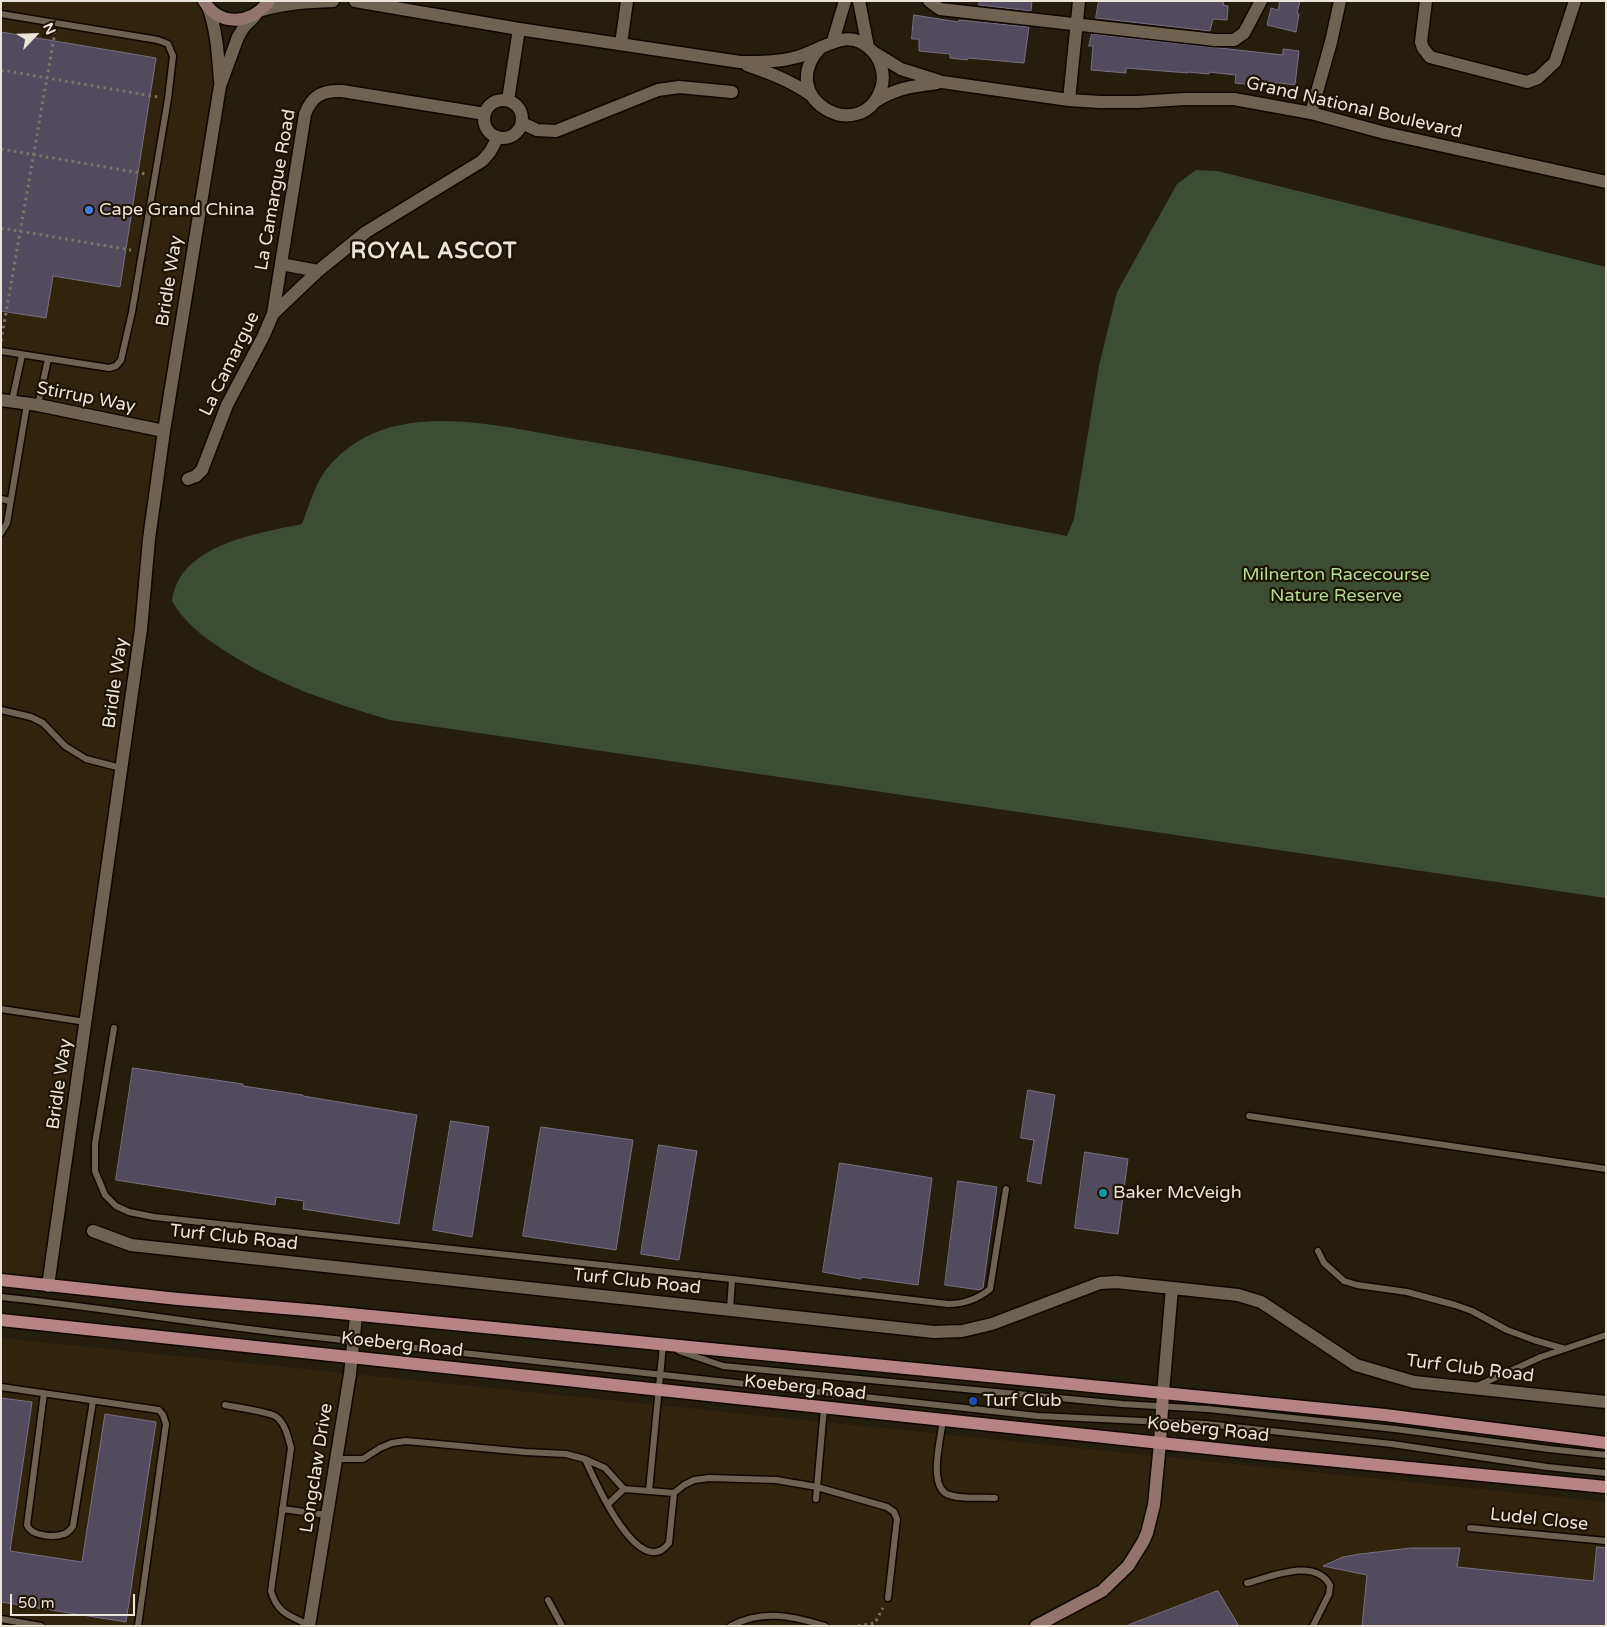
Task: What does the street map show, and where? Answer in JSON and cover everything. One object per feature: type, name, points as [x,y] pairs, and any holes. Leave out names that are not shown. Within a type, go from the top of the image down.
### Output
[{"type":"main road","points":[[205,4],[219,16],[231,20],[243,20],[262,9]]},
{"type":"main road","name":"Koeberg Road","points":[[1,1280],[1385,1415],[1606,1443]]},
{"type":"main road","name":"Koeberg Road","points":[[1,1320],[1160,1443],[1606,1487]]},
{"type":"main road","points":[[1036,1626],[1102,1591],[1116,1579],[1133,1558],[1147,1533],[1154,1505],[1163,1393]]},
{"type":"street","points":[[262,9],[307,2],[333,1]]},
{"type":"street","points":[[355,1],[519,29],[740,62],[796,84],[811,95],[825,110],[845,116],[865,110],[879,94],[882,84],[883,73],[880,63],[871,50],[859,1]]},
{"type":"street","points":[[621,44],[627,1]]},
{"type":"street","points":[[833,41],[845,1]]},
{"type":"street","points":[[929,1],[940,8],[1215,40],[1234,40],[1244,33],[1261,1]]},
{"type":"street","points":[[1069,100],[1079,1]]},
{"type":"street","points":[[1311,113],[1331,42],[1340,1]]},
{"type":"street","points":[[1426,1],[1421,42],[1430,57],[1526,82],[1538,78],[1556,62],[1575,1]]},
{"type":"street","name":"Bridle Way","points":[[205,4],[218,51],[220,86]]},
{"type":"street","name":"Bridle Way","points":[[48,1286],[141,630],[149,539],[164,431],[220,86],[238,37],[244,27],[262,9]]},
{"type":"street","points":[[508,100],[519,29]]},
{"type":"street","points":[[740,62],[783,60],[800,56],[833,41],[851,39],[871,50]]},
{"type":"street","points":[[811,95],[808,85],[808,69],[814,55],[821,47]]},
{"type":"street","name":"Grand National Boulevard","points":[[871,50],[901,69],[942,82],[1069,100],[1100,102],[1234,99],[1311,113],[1385,133],[1606,182]]},
{"type":"street","name":"Grand National Boulevard","points":[[873,103],[889,92],[942,82]]},
{"type":"street","points":[[522,124],[537,130],[556,131],[658,90],[679,87],[732,92]]},
{"type":"street","name":"La Camargue Road","points":[[273,314],[304,114],[309,103],[321,93],[332,90],[485,114]]},
{"type":"street","points":[[508,100],[519,108],[522,115],[522,124],[515,134],[509,137],[498,137],[487,129],[484,122],[485,114],[487,108],[493,102],[508,100]]},
{"type":"street","name":"La Camargue","points":[[188,479],[196,476],[202,470],[227,405],[273,314],[318,271],[366,232],[474,168],[490,152],[498,137]]},
{"type":"street","points":[[281,264],[318,271]]},
{"type":"street","name":"Stirrup Way","points":[[7,401],[32,404],[164,431]]},
{"type":"street","name":"Turf Club Road","points":[[93,1231],[131,1245],[934,1332],[962,1331],[992,1324],[1100,1283],[1116,1282],[1238,1295],[1261,1302],[1356,1365],[1378,1373],[1414,1382],[1606,1402]]},
{"type":"street","points":[[1163,1393],[1172,1288]]},
{"type":"street","name":"Longclaw Drive","points":[[309,1625],[352,1357],[356,1316]]},
{"type":"lane","points":[[1,14],[158,40],[168,44],[174,56],[142,251],[121,360],[116,366],[108,368],[1,351]]},
{"type":"lane","points":[[7,401],[22,355]]},
{"type":"lane","points":[[1,533],[7,523],[10,501],[32,404],[48,359]]},
{"type":"lane","points":[[1,498],[10,501]]},
{"type":"lane","points":[[1,710],[31,717],[43,723],[65,746],[86,759],[121,768]]},
{"type":"lane","points":[[1,1009],[86,1022]]},
{"type":"lane","points":[[114,1028],[95,1144],[95,1172],[105,1195],[116,1206],[129,1212],[154,1217],[948,1304],[971,1300],[982,1296],[990,1289],[1006,1189]]},
{"type":"lane","points":[[1249,1116],[1606,1169]]},
{"type":"lane","points":[[1318,1251],[1324,1263],[1344,1281],[1357,1285],[1407,1292],[1455,1305],[1472,1311],[1507,1330],[1565,1349]]},
{"type":"lane","points":[[730,1309],[732,1279]]},
{"type":"lane","points":[[1,1297],[85,1305],[240,1329],[1038,1416],[1206,1424],[1392,1444],[1546,1467],[1606,1473]]},
{"type":"lane","points":[[1471,1388],[1541,1357],[1606,1335]]},
{"type":"lane","points":[[649,1491],[663,1345],[723,1366],[1122,1404],[1208,1409],[1395,1429],[1606,1455]]},
{"type":"lane","points":[[1,1387],[159,1410],[163,1414],[166,1424],[138,1626]]},
{"type":"lane","points":[[44,1393],[27,1526],[29,1530],[38,1534],[62,1535],[69,1532],[74,1526],[93,1401]]},
{"type":"lane","points":[[225,1405],[275,1416],[287,1432],[291,1448],[271,1591],[274,1602],[280,1609],[309,1625]]},
{"type":"lane","points":[[816,1499],[824,1408]]},
{"type":"lane","points":[[943,1420],[936,1475],[939,1485],[945,1492],[958,1496],[996,1498]]},
{"type":"lane","points":[[336,1459],[363,1459],[392,1443],[406,1441],[566,1454],[585,1459],[605,1468],[624,1489],[674,1493],[694,1480],[720,1477],[776,1480],[817,1487],[887,1507],[894,1512],[897,1519],[888,1598]]},
{"type":"lane","points":[[585,1459],[597,1486],[623,1530],[637,1544],[650,1553],[664,1550],[668,1543],[674,1493]]},
{"type":"lane","points":[[608,1504],[624,1489]]},
{"type":"lane","points":[[282,1509],[327,1515]]},
{"type":"lane","name":"Ludel Close","points":[[1470,1528],[1606,1541]]},
{"type":"lane","points":[[1247,1583],[1299,1570],[1322,1574],[1330,1585],[1330,1594],[1313,1626]]},
{"type":"lane","points":[[548,1600],[562,1626]]},
{"type":"lane","points":[[731,1626],[745,1619],[759,1616],[804,1619],[825,1626]]},
{"type":"lane","points":[[1,1619],[40,1626]]},
{"type":"path","points":[[1,341],[57,24]]},
{"type":"path","points":[[1,70],[168,99]]},
{"type":"path","points":[[1,150],[155,175]]},
{"type":"path","points":[[1,228],[142,251]]},
{"type":"path","points":[[858,1626],[875,1623],[888,1598]]},
{"type":"shaded area","points":[[1,1],[204,1],[220,86],[164,431],[48,1286],[1,1280]]},
{"type":"shaded area","points":[[1,1338],[1606,1502],[1606,1626],[1,1626]]},
{"type":"green space","name":"Milnerton Racecourse Nature Reserve","points":[[1196,170],[1217,171],[1606,267],[1606,898],[390,720],[324,699],[262,672],[222,649],[201,634],[182,616],[172,601],[178,582],[189,566],[205,554],[243,538],[302,524],[322,475],[345,450],[355,443],[385,429],[409,423],[433,421],[485,424],[646,452],[1067,536],[1074,519],[1099,366],[1117,292],[1177,184]]},
{"type":"building","points":[[980,1],[1032,1],[1031,11],[979,5]]},
{"type":"building","points":[[1099,1],[1224,1],[1223,5],[1228,6],[1227,20],[1213,19],[1210,31],[1096,18]]},
{"type":"building","points":[[1280,1],[1300,1],[1296,32],[1267,25],[1271,8],[1278,10]]},
{"type":"building","points":[[914,15],[958,22],[959,20],[1029,27],[1024,63],[968,58],[967,60],[950,58],[950,54],[919,51],[919,39],[912,39]]},
{"type":"building","points":[[1,32],[156,58],[120,287],[53,276],[46,318],[1,311]]},
{"type":"building","points":[[1092,34],[1283,55],[1283,49],[1299,51],[1295,85],[1256,80],[1256,85],[1235,83],[1236,75],[1209,72],[1209,74],[1188,73],[1126,68],[1126,73],[1091,70],[1093,46],[1089,46]]},
{"type":"building","points":[[133,1068],[243,1084],[243,1086],[417,1115],[399,1224],[303,1209],[304,1201],[276,1197],[275,1205],[116,1180]]},
{"type":"building","points":[[1028,1090],[1055,1095],[1041,1184],[1027,1181],[1034,1140],[1021,1138]]},
{"type":"building","points":[[451,1121],[489,1127],[472,1237],[433,1230]]},
{"type":"building","points":[[541,1127],[633,1140],[616,1250],[523,1236]]},
{"type":"building","points":[[659,1145],[697,1151],[679,1260],[641,1254]]},
{"type":"building","name":"Baker McVeigh","points":[[1085,1152],[1128,1159],[1118,1234],[1075,1228]]},
{"type":"building","points":[[840,1163],[932,1178],[918,1285],[861,1277],[861,1279],[823,1272]]},
{"type":"building","points":[[958,1181],[997,1187],[983,1288],[980,1290],[945,1285]]},
{"type":"building","points":[[1,1398],[32,1402],[10,1551],[82,1562],[105,1414],[156,1422],[126,1622],[1,1602]]},
{"type":"building","points":[[1597,1547],[1606,1548],[1606,1626],[1362,1626],[1367,1575],[1323,1566],[1343,1557],[1360,1554],[1411,1548],[1460,1548],[1457,1567],[1593,1581]]},
{"type":"building","points":[[1218,1591],[1239,1626],[1129,1626],[1129,1625]]},
{"type":"place","name":"Cape Grand China","points":[[89,210]]},
{"type":"place","name":"Baker McVeigh","points":[[1103,1193]]},
{"type":"place","name":"Turf Club","points":[[973,1401]]},
{"type":"district","name":"ROYAL ASCOT","points":[[434,252]]}]
